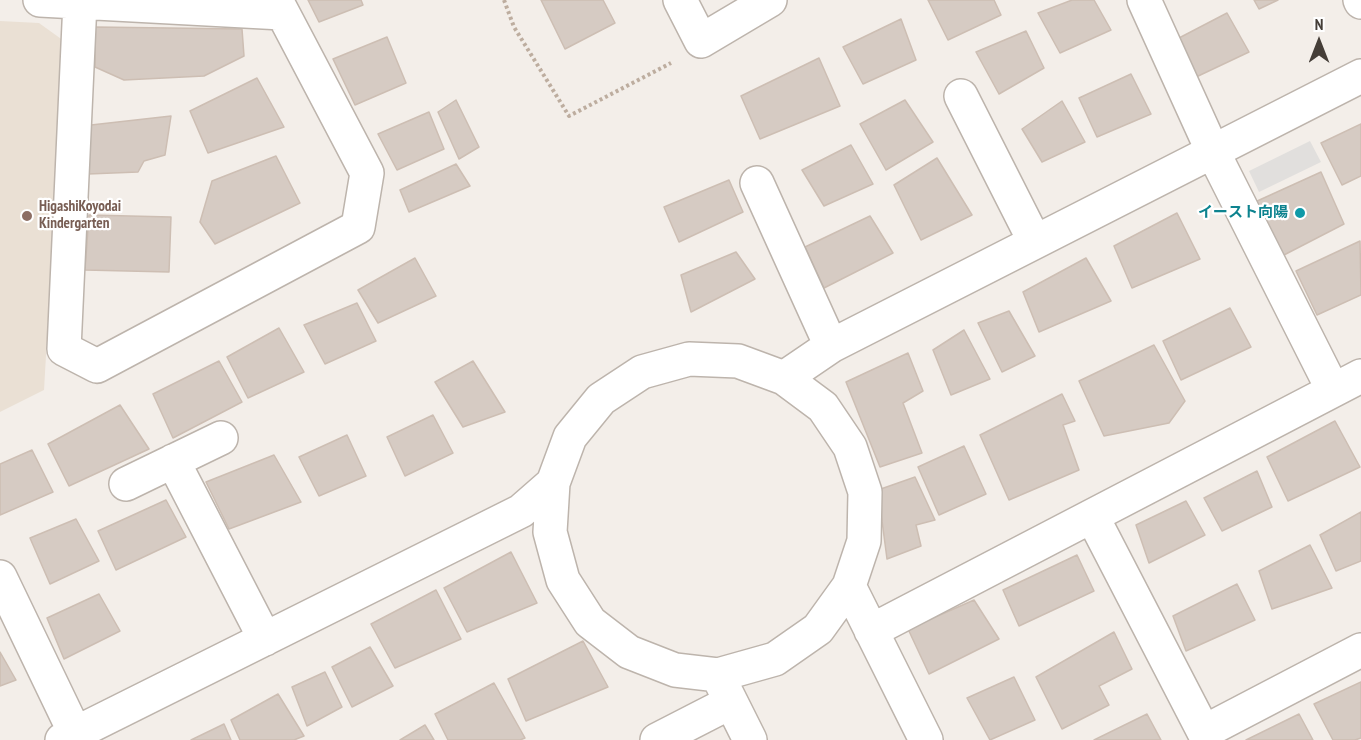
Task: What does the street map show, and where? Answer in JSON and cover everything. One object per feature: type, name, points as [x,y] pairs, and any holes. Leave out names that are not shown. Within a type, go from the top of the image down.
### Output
[{"type":"street","points":[[40,0],[279,6],[367,173],[358,227],[97,366],[64,349],[80,2]]},
{"type":"street","points":[[680,0],[701,41],[770,0]]},
{"type":"street","points":[[871,631],[1347,383],[1213,152],[1144,0]]},
{"type":"street","points":[[784,378],[831,346],[1361,76]]},
{"type":"street","points":[[961,96],[1035,242]]},
{"type":"street","points":[[757,183],[831,346]]},
{"type":"street","points":[[657,740],[724,689],[775,659],[818,629],[849,586],[864,541],[865,492],[850,447],[823,407],[784,378],[738,360],[689,358],[642,372],[601,399],[570,437],[553,483],[550,532],[563,580],[590,621],[629,652],[724,689],[750,740]]},
{"type":"street","points":[[126,484],[221,438]]},
{"type":"street","points":[[173,461],[265,639]]},
{"type":"street","points":[[0,577],[68,737],[521,511],[553,483]]},
{"type":"street","points":[[1092,516],[1206,736],[1361,650]]},
{"type":"street","points":[[849,586],[926,740]]},
{"type":"path","points":[[504,0],[514,27],[569,116],[680,59],[701,41]]},
{"type":"shaded area","name":"HigashiKoyodai Kindergarten","points":[[0,21],[39,23],[64,41],[44,390],[0,412]]},
{"type":"shaded area","points":[[1310,141],[1321,162],[1259,192],[1249,171]]},
{"type":"building","points":[[308,0],[361,0],[363,5],[319,22]]},
{"type":"building","points":[[541,0],[603,0],[615,23],[565,49]]},
{"type":"building","points":[[928,0],[994,0],[1001,15],[948,40]]},
{"type":"building","points":[[1072,0],[1094,0],[1111,30],[1060,53],[1038,13]]},
{"type":"building","points":[[1254,0],[1278,0],[1259,9]]},
{"type":"building","points":[[1227,13],[1249,52],[1194,78],[1179,38]]},
{"type":"building","points":[[901,19],[916,60],[863,84],[843,47]]},
{"type":"building","points":[[95,27],[242,29],[244,56],[204,76],[124,80],[95,67]]},
{"type":"building","points":[[1026,31],[1044,68],[999,94],[976,52]]},
{"type":"building","points":[[387,37],[406,83],[355,105],[333,59]]},
{"type":"building","points":[[819,58],[840,106],[760,139],[741,96]]},
{"type":"building","points":[[1131,74],[1151,114],[1097,137],[1079,98]]},
{"type":"building","points":[[257,78],[284,127],[208,153],[190,111]]},
{"type":"building","points":[[456,100],[479,147],[459,159],[438,112]]},
{"type":"building","points":[[905,100],[933,142],[886,170],[860,124]]},
{"type":"building","points":[[1062,101],[1085,142],[1042,162],[1022,129]]},
{"type":"building","points":[[429,112],[444,149],[397,170],[378,134]]},
{"type":"building","points":[[171,116],[165,155],[144,161],[138,172],[88,174],[91,125]]},
{"type":"building","points":[[1361,124],[1361,176],[1342,185],[1321,143]]},
{"type":"building","points":[[851,145],[873,184],[824,206],[802,170]]},
{"type":"building","points":[[276,156],[300,203],[215,244],[200,222],[212,181]]},
{"type":"building","points":[[937,158],[972,215],[921,240],[894,185]]},
{"type":"building","points":[[456,164],[470,186],[409,212],[400,190]]},
{"type":"building","name":"イースト向陽","points":[[1321,172],[1344,224],[1282,256],[1255,202]]},
{"type":"building","points":[[729,180],[743,212],[679,242],[664,207]]},
{"type":"building","points":[[1177,213],[1200,259],[1132,288],[1114,246]]},
{"type":"building","points":[[89,215],[171,217],[169,272],[85,270]]},
{"type":"building","points":[[870,216],[893,253],[824,288],[805,247]]},
{"type":"building","points":[[1360,241],[1361,295],[1317,315],[1296,271]]},
{"type":"building","points":[[736,252],[755,279],[691,312],[681,275]]},
{"type":"building","points":[[415,258],[436,296],[378,323],[358,290]]},
{"type":"building","points":[[1086,258],[1111,301],[1039,332],[1023,292]]},
{"type":"building","points":[[357,303],[376,341],[325,364],[304,325]]},
{"type":"building","points":[[1230,308],[1251,347],[1181,380],[1163,341]]},
{"type":"building","points":[[1009,311],[1035,356],[1002,372],[978,323]]},
{"type":"building","points":[[279,328],[304,372],[248,398],[227,357]]},
{"type":"building","points":[[964,330],[990,379],[951,395],[933,350]]},
{"type":"building","points":[[1154,345],[1185,401],[1169,423],[1104,436],[1079,381]]},
{"type":"building","points":[[908,353],[923,391],[903,403],[922,453],[880,467],[846,382]]},
{"type":"building","points":[[219,361],[242,402],[173,438],[153,394]]},
{"type":"building","points":[[473,361],[505,412],[463,427],[435,382]]},
{"type":"building","points":[[1062,394],[1075,421],[1063,425],[1079,470],[1009,500],[980,435]]},
{"type":"building","points":[[120,405],[149,449],[69,486],[48,444]]},
{"type":"building","points":[[433,415],[453,453],[405,476],[387,437]]},
{"type":"building","points":[[1335,421],[1360,467],[1288,501],[1267,457]]},
{"type":"building","points":[[347,435],[366,476],[319,496],[299,457]]},
{"type":"building","points":[[964,446],[986,494],[939,515],[918,467]]},
{"type":"building","points":[[32,450],[53,492],[0,515],[0,464]]},
{"type":"building","points":[[274,455],[301,502],[229,529],[206,482]]},
{"type":"building","points":[[1257,471],[1272,507],[1222,531],[1204,498]]},
{"type":"building","points":[[915,477],[935,520],[916,525],[921,546],[887,559],[878,490]]},
{"type":"building","points":[[166,500],[186,537],[116,570],[98,531]]},
{"type":"building","points":[[1186,501],[1205,535],[1149,563],[1136,525]]},
{"type":"building","points":[[1361,512],[1361,561],[1336,571],[1320,535]]},
{"type":"building","points":[[76,519],[99,561],[50,584],[30,538]]},
{"type":"building","points":[[1310,545],[1332,588],[1272,609],[1259,571]]},
{"type":"building","points":[[511,552],[537,603],[467,632],[444,588]]},
{"type":"building","points":[[1077,555],[1094,591],[1019,626],[1003,590]]},
{"type":"building","points":[[1237,584],[1255,620],[1186,651],[1173,616]]},
{"type":"building","points":[[436,590],[461,639],[395,668],[371,624]]},
{"type":"building","points":[[99,594],[120,631],[64,659],[47,618]]},
{"type":"building","points":[[974,600],[999,639],[929,674],[908,629]]},
{"type":"building","points":[[1114,632],[1132,669],[1099,686],[1109,705],[1062,729],[1036,677]]},
{"type":"building","points":[[583,641],[608,687],[526,721],[508,679]]},
{"type":"building","points":[[370,647],[393,686],[352,707],[332,667]]},
{"type":"building","points":[[0,652],[16,680],[0,686]]},
{"type":"building","points":[[325,672],[342,707],[307,726],[292,687]]},
{"type":"building","points":[[1014,677],[1035,720],[990,740],[967,698]]},
{"type":"building","points":[[1361,682],[1361,738],[1333,740],[1314,704]]},
{"type":"building","points":[[494,683],[525,738],[520,740],[448,740],[435,714]]},
{"type":"building","points":[[278,694],[304,736],[294,740],[240,740],[231,720]]},
{"type":"building","points":[[1147,714],[1161,740],[1094,740]]},
{"type":"building","points":[[1299,714],[1313,740],[1246,740]]},
{"type":"building","points":[[224,724],[231,740],[191,740]]},
{"type":"building","points":[[425,725],[434,740],[400,740]]},
{"type":"place","name":"イースト向陽","points":[[1300,213]]},
{"type":"place","name":"HigashiKoyodai Kindergarten","points":[[27,216]]}]
